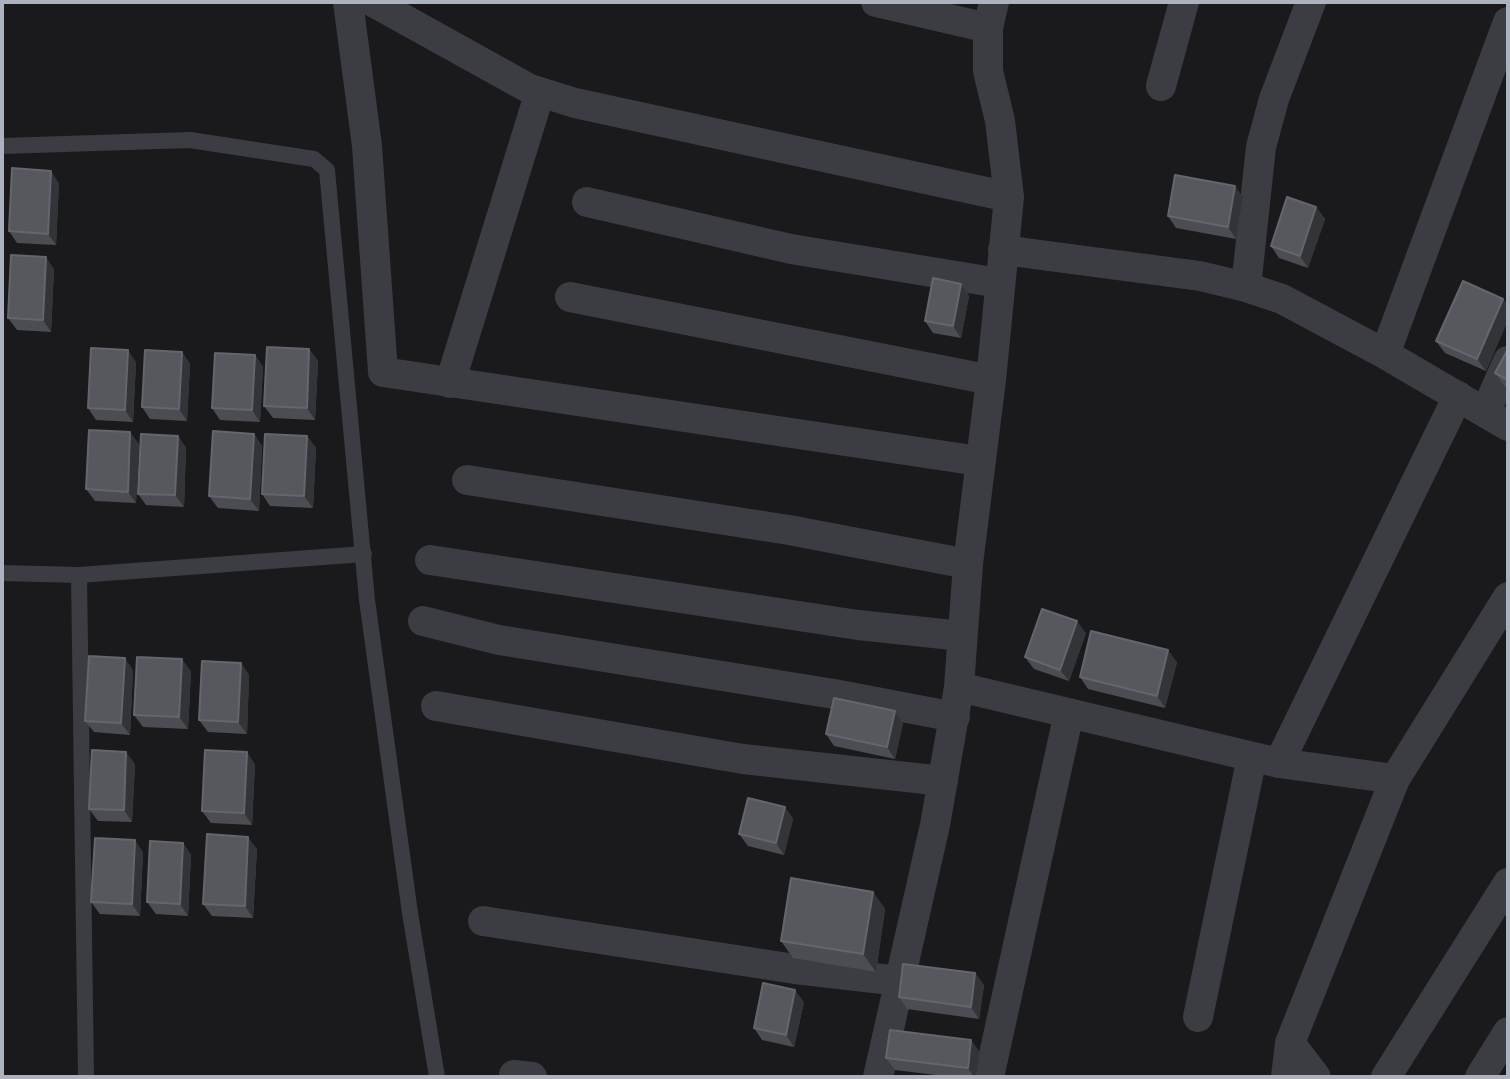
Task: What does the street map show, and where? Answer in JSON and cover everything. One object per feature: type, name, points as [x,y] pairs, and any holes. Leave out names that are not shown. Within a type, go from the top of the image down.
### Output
[{"type":"street","points":[[348,2],[367,146],[383,372],[979,461]]},
{"type":"street","points":[[373,2],[482,64],[540,92],[575,103],[1009,197]]},
{"type":"street","points":[[876,2],[991,15],[988,71],[1000,121],[1009,197],[991,380],[968,564],[955,717],[878,1077]]},
{"type":"street","points":[[1161,86],[1184,2]]},
{"type":"street","points":[[1246,287],[1261,147],[1274,99],[1311,2]]},
{"type":"street","points":[[1385,354],[1508,22]]},
{"type":"street","points":[[450,383],[540,92]]},
{"type":"street","points":[[587,202],[791,249],[999,283]]},
{"type":"street","points":[[1003,250],[1200,276],[1282,299],[1497,418],[1508,361]]},
{"type":"street","points":[[570,297],[991,380]]},
{"type":"street","points":[[1198,1017],[1266,760],[1458,396]]},
{"type":"street","points":[[467,480],[789,530],[968,564]]},
{"type":"street","points":[[430,560],[843,622],[962,636]]},
{"type":"street","points":[[1286,1077],[1290,1043],[1395,779],[1508,597]]},
{"type":"street","points":[[423,621],[499,640],[834,694],[955,717]]},
{"type":"street","points":[[959,687],[1266,760],[1395,779]]},
{"type":"street","points":[[436,706],[743,759],[943,781]]},
{"type":"street","points":[[989,1077],[1069,713]]},
{"type":"street","points":[[1386,1077],[1508,883]]},
{"type":"street","points":[[483,921],[795,969],[900,981]]},
{"type":"street","points":[[1480,1077],[1508,1032]]},
{"type":"street","points":[[1290,1043],[1316,1077]]},
{"type":"lane","points":[[2,146],[190,140],[314,159],[327,170],[371,634],[410,913],[437,1077]]},
{"type":"lane","points":[[2,573],[79,575],[364,554]]},
{"type":"lane","points":[[79,575],[86,1077]]},
{"type":"building","points":[[12,168],[51,171],[48,234],[9,231]]},
{"type":"building","points":[[1175,175],[1235,186],[1228,227],[1168,216]]},
{"type":"building","points":[[1287,197],[1316,207],[1300,256],[1271,246]]},
{"type":"building","points":[[11,255],[46,257],[43,320],[8,318]]},
{"type":"building","points":[[933,278],[961,284],[953,326],[925,321]]},
{"type":"building","points":[[1463,281],[1503,299],[1477,359],[1436,341]]},
{"type":"building","points":[[267,347],[309,349],[307,408],[264,406]]},
{"type":"building","points":[[91,348],[128,350],[125,410],[88,408]]},
{"type":"building","points":[[1508,349],[1508,380],[1495,373]]},
{"type":"building","points":[[145,350],[182,352],[179,409],[142,407]]},
{"type":"building","points":[[215,353],[255,355],[252,410],[212,408]]},
{"type":"building","points":[[89,430],[130,432],[128,492],[86,489]]},
{"type":"building","points":[[213,431],[254,434],[250,499],[209,496]]},
{"type":"building","points":[[141,434],[178,436],[175,495],[138,494]]},
{"type":"building","points":[[265,434],[307,436],[304,496],[262,494]]},
{"type":"building","points":[[1042,609],[1077,621],[1060,670],[1025,657]]},
{"type":"building","points":[[1091,631],[1168,650],[1157,696],[1080,677]]},
{"type":"building","points":[[89,656],[125,658],[121,723],[85,721]]},
{"type":"building","points":[[137,657],[182,659],[179,717],[134,715]]},
{"type":"building","points":[[202,661],[241,663],[238,722],[199,720]]},
{"type":"building","points":[[834,698],[895,711],[887,747],[826,734]]},
{"type":"building","points":[[92,750],[126,752],[124,810],[89,809]]},
{"type":"building","points":[[205,750],[247,752],[244,813],[202,811]]},
{"type":"building","points":[[748,798],[785,807],[776,843],[739,834]]},
{"type":"building","points":[[207,834],[248,837],[245,906],[203,904]]},
{"type":"building","points":[[95,838],[135,840],[132,904],[91,902]]},
{"type":"building","points":[[150,841],[183,843],[180,904],[147,902]]},
{"type":"building","points":[[791,878],[873,892],[863,954],[781,941]]},
{"type":"building","points":[[903,964],[975,973],[971,1007],[899,997]]},
{"type":"building","points":[[763,983],[795,990],[786,1035],[754,1028]]},
{"type":"building","points":[[890,1030],[971,1040],[968,1068],[886,1058]]}]
